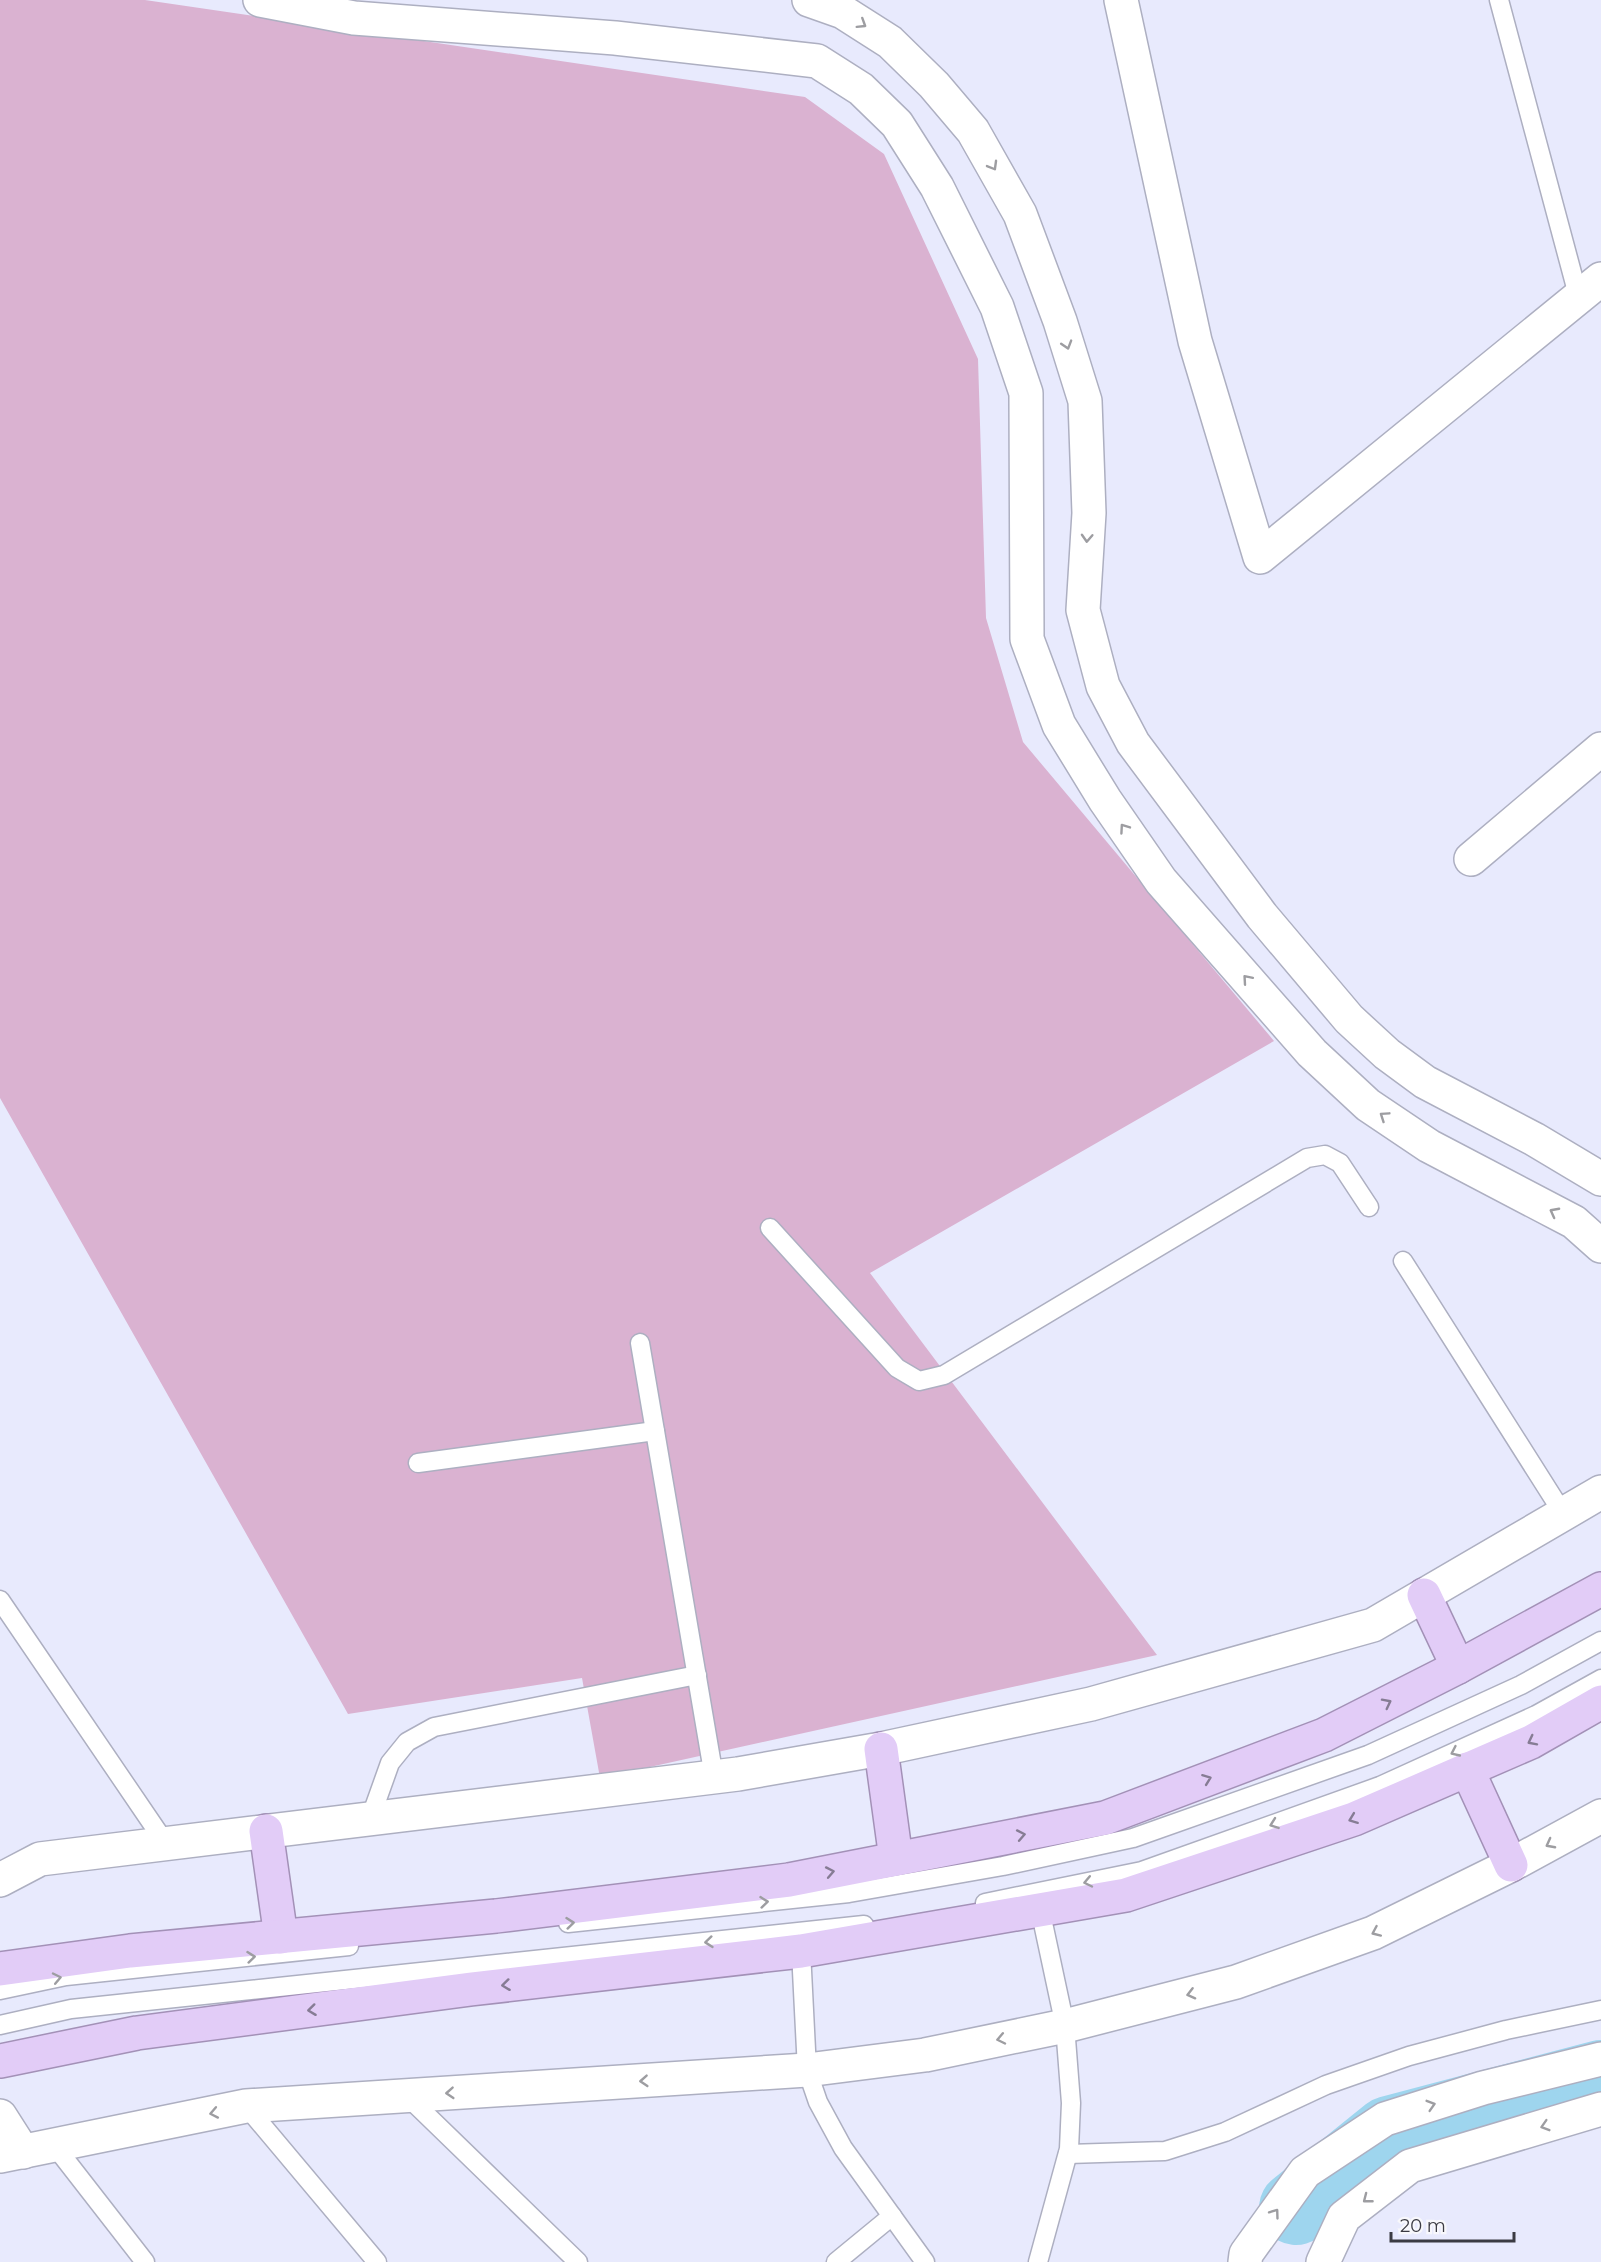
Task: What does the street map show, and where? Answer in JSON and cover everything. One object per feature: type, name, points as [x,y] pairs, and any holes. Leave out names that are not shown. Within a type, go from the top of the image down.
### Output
[{"type":"highway","points":[[0,1969],[130,1951],[496,1916],[777,1881],[1105,1818],[1324,1735],[1458,1667],[1601,1589]]},
{"type":"highway","points":[[1424,1595],[1458,1667]]},
{"type":"highway","points":[[0,2061],[137,2033],[471,1989],[801,1951],[1126,1895],[1353,1819],[1531,1742],[1601,1702]]},
{"type":"highway","points":[[881,1749],[897,1859]]},
{"type":"highway","points":[[1467,1769],[1512,1865]]},
{"type":"highway","points":[[266,1831],[281,1937]]},
{"type":"street","points":[[260,0],[354,18],[615,38],[817,61],[861,89],[897,124],[931,178],[997,307],[1026,393],[1027,639],[1059,725],[1105,800],[1161,880],[1312,1053],[1368,1105],[1429,1146],[1575,1222],[1601,1246]]},
{"type":"street","points":[[809,0],[843,12],[890,42],[934,85],[973,131],[1020,214],[1060,321],[1085,401],[1089,513],[1083,610],[1103,686],[1133,743],[1262,916],[1349,1020],[1387,1054],[1425,1082],[1534,1139],[1601,1179]]},
{"type":"street","points":[[1121,0],[1195,341],[1260,556],[1590,289]]},
{"type":"street","points":[[1471,859],[1601,749]]},
{"type":"street","points":[[0,1880],[39,1859],[714,1776],[881,1749],[1091,1704],[1373,1625],[1601,1492]]},
{"type":"street","points":[[0,2116],[26,2151],[246,2106],[807,2070],[925,2055],[1065,2026],[1236,1982],[1373,1934],[1512,1865],[1601,1816]]},
{"type":"street","points":[[1245,2262],[1245,2254],[1305,2172],[1386,2119],[1483,2088],[1601,2059]]},
{"type":"street","points":[[1323,2262],[1344,2217],[1410,2166],[1601,2109]]},
{"type":"lane","points":[[1499,0],[1590,289]]},
{"type":"lane","points":[[770,1228],[897,1368],[919,1381],[944,1375],[1307,1158],[1325,1155],[1340,1163],[1369,1207]]},
{"type":"lane","points":[[1404,1261],[1564,1515]]},
{"type":"lane","points":[[640,1343],[714,1776]]},
{"type":"lane","points":[[418,1463],[655,1431]]},
{"type":"lane","points":[[0,1599],[166,1844]]},
{"type":"lane","points":[[0,1990],[66,1976],[849,1893],[982,1870],[1133,1838],[1368,1755],[1521,1685],[1601,1641]]},
{"type":"lane","points":[[370,1819],[390,1763],[407,1742],[434,1727],[697,1674]]},
{"type":"lane","points":[[0,2025],[71,2009],[854,1926],[923,1916],[1131,1873],[1380,1786],[1536,1715],[1601,1679]]},
{"type":"lane","points":[[1038,2262],[1068,2154],[1071,2103],[1065,2026],[1040,1909]]},
{"type":"lane","points":[[801,1951],[807,2070],[818,2102],[843,2148],[925,2262]]},
{"type":"lane","points":[[1068,2154],[1165,2151],[1225,2132],[1326,2085],[1409,2056],[1506,2030],[1601,2010]]},
{"type":"lane","points":[[407,2096],[578,2262]]},
{"type":"lane","points":[[246,2106],[377,2262]]},
{"type":"lane","points":[[26,2151],[145,2262]]},
{"type":"lane","points":[[836,2262],[892,2216]]},
{"type":"shaded area","points":[[0,0],[145,0],[805,97],[884,154],[978,359],[986,618],[1023,742],[1274,1041],[870,1273],[1157,1655],[600,1778],[582,1678],[348,1714],[0,1098]]},
{"type":"waterway","points":[[1296,2208],[1389,2133],[1601,2077]]}]
